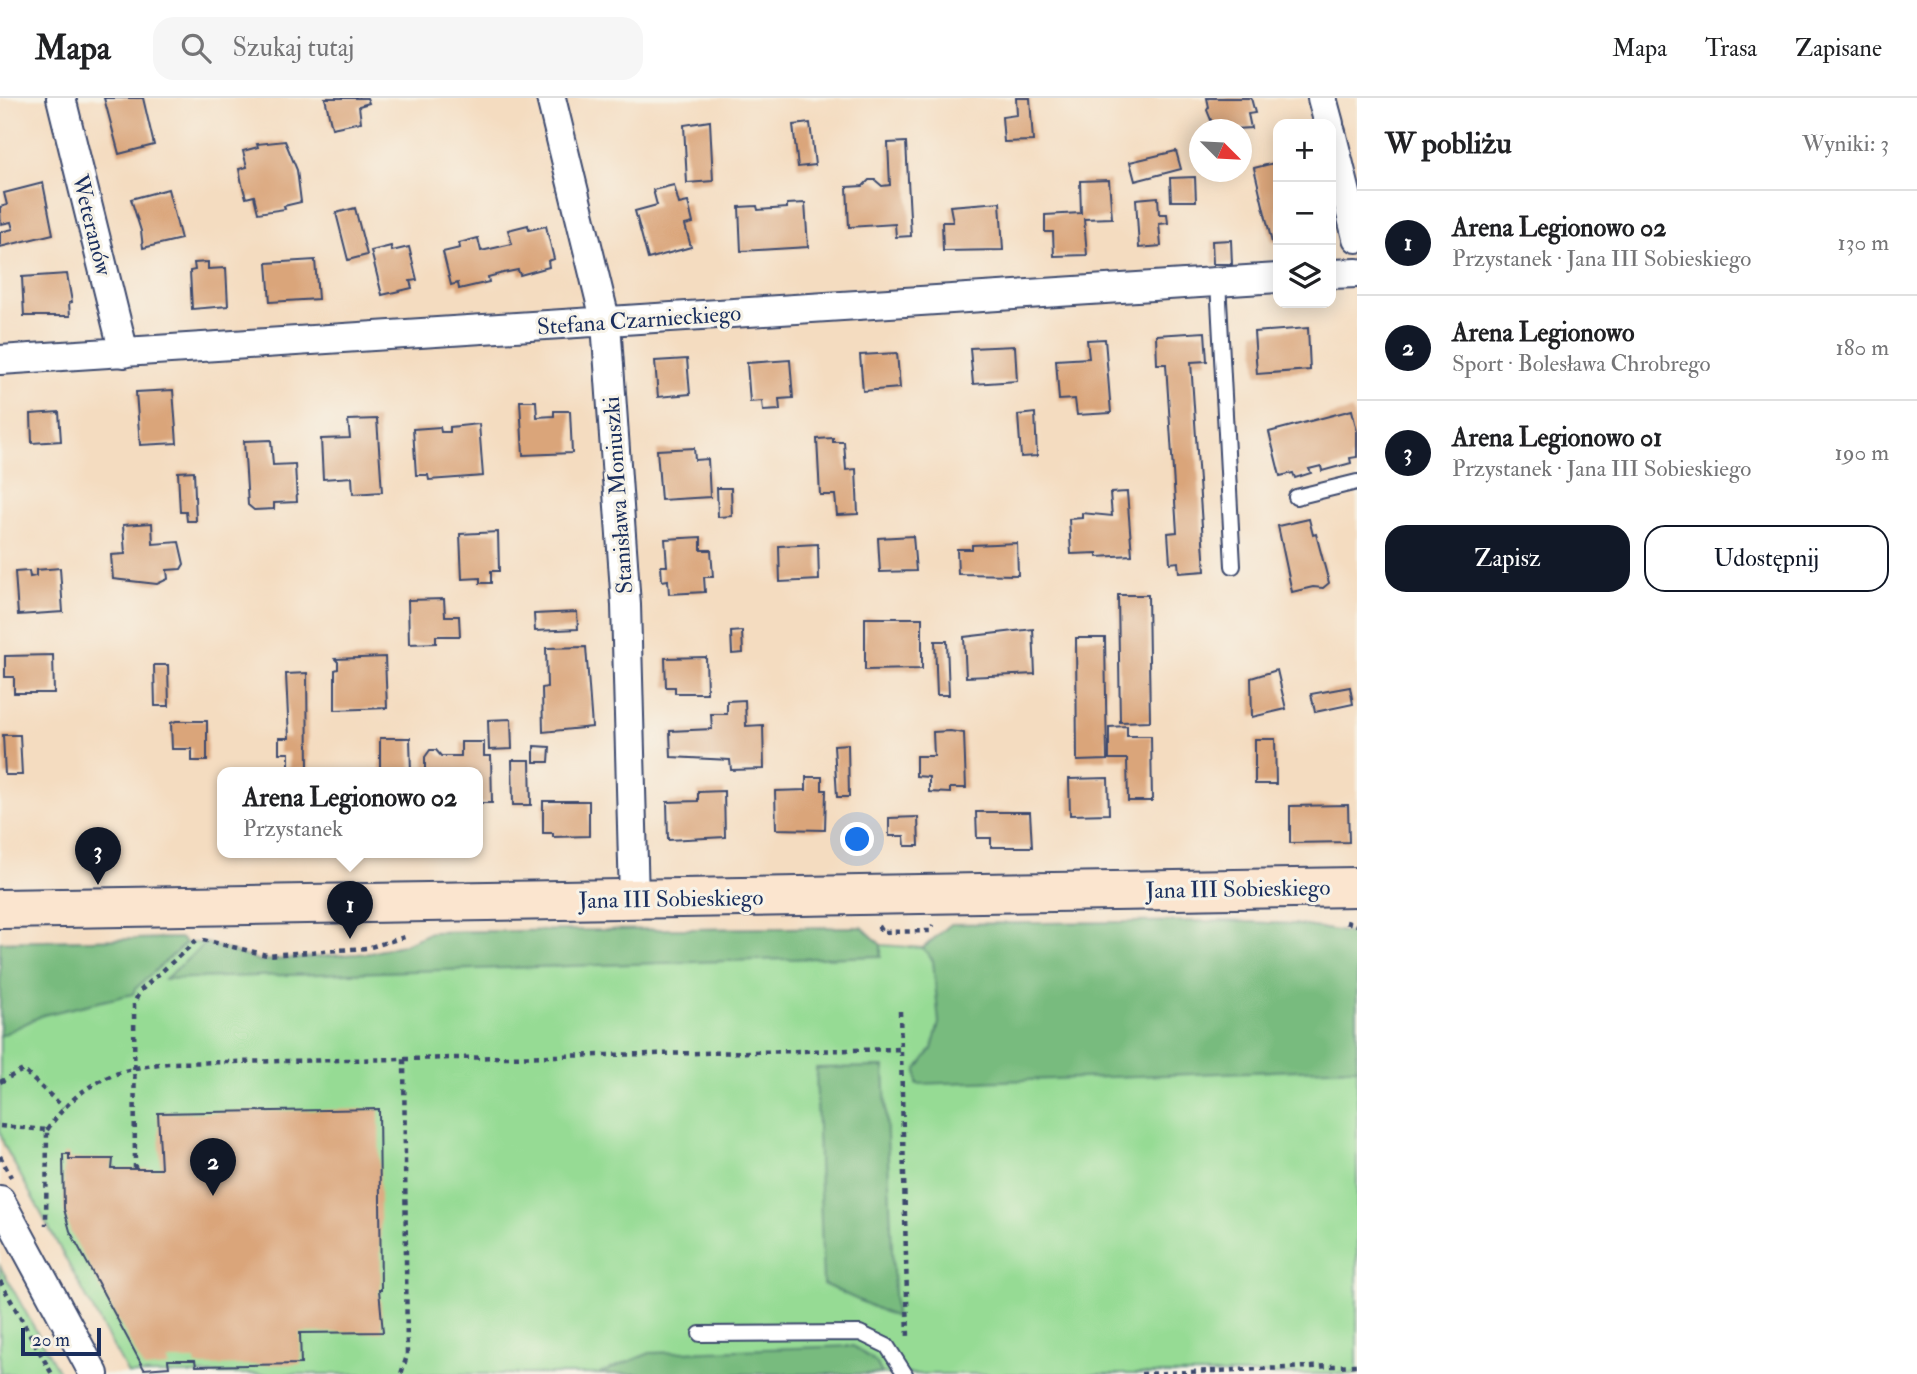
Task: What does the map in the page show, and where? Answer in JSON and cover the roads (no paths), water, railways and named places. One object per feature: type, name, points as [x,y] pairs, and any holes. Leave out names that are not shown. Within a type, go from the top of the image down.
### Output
[{"type":"street","name":"Weteranów","points":[[61,98],[124,353]]},
{"type":"street","name":"Stanisława Moniuszki","points":[[551,98],[606,323],[626,605],[634,899]]},
{"type":"street","points":[[1322,98],[1328,119]]},
{"type":"street","points":[[1336,152],[1357,238]]},
{"type":"street","points":[[1336,274],[1357,273]]},
{"type":"street","name":"Stefana Czarnieckiego","points":[[0,360],[1273,278]]},
{"type":"street","name":"Jana III Sobieskiego","points":[[0,909],[1352,890]]},
{"type":"street","points":[[0,1200],[94,1374]]},
{"type":"lane","points":[[1218,282],[1233,566]]},
{"type":"lane","points":[[1296,497],[1357,482]]},
{"type":"lane","points":[[700,1334],[860,1333],[887,1346],[904,1372]]},
{"type":"place","name":"Arena Legionowo 01","points":[[98,885]]},
{"type":"place","name":"Arena Legionowo 02","points":[[350,939]]},
{"type":"place","name":"Arena Legionowo","points":[[213,1196]]}]
